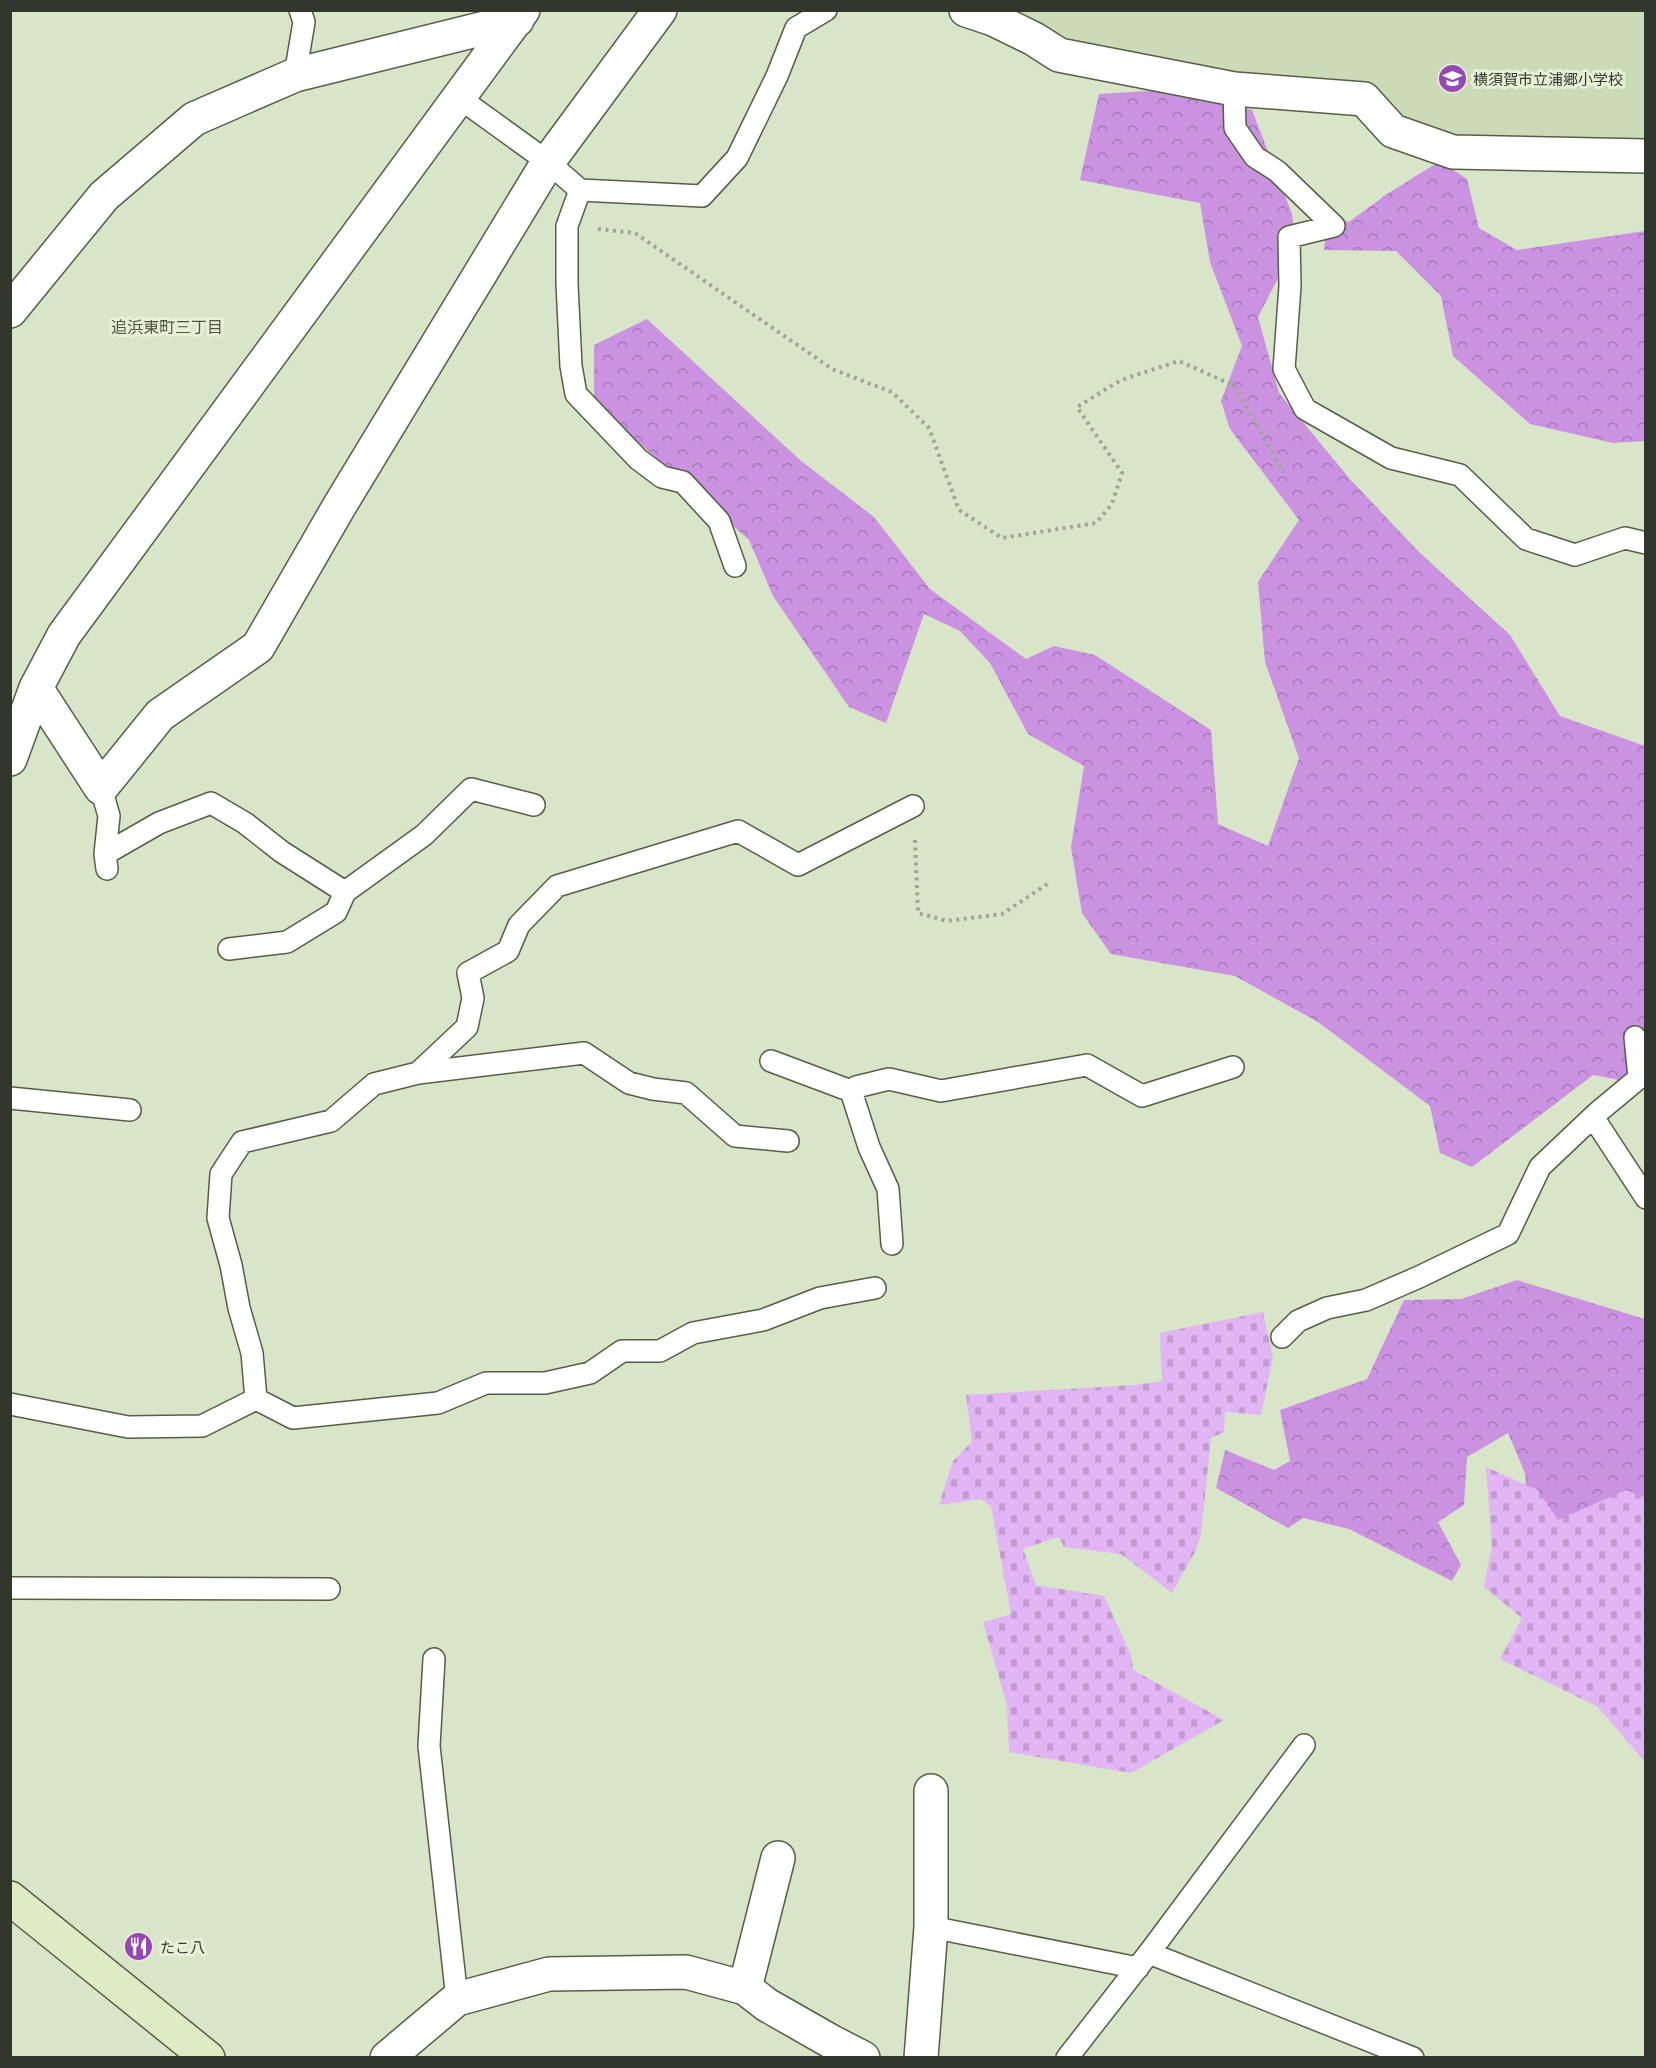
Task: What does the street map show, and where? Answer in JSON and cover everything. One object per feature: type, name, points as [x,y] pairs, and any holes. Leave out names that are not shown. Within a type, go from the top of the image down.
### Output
[{"type":"street","points":[[36,688],[101,788],[160,715],[258,647],[340,505],[548,162],[660,10]]},
{"type":"street","points":[[966,10],[1034,39],[1059,55],[1234,89],[1364,99],[1393,131],[1453,152],[1646,156]]},
{"type":"street","points":[[10,312],[104,196],[194,119],[295,75],[520,15]]},
{"type":"street","points":[[10,759],[36,688],[64,635],[520,15]]},
{"type":"street","points":[[921,2058],[931,1927],[931,1791]]},
{"type":"street","points":[[745,1988],[778,1858]]},
{"type":"street","points":[[10,1898],[208,2058]]},
{"type":"street","points":[[387,2058],[457,1999],[549,1974],[686,1972],[745,1988],[768,2006],[863,2058]]},
{"type":"lane","points":[[295,75],[304,22],[300,10]]},
{"type":"lane","points":[[458,97],[548,162],[580,190],[702,196],[737,158],[777,76],[796,28],[826,10]]},
{"type":"lane","points":[[1234,89],[1235,128],[1255,157],[1277,171],[1334,226],[1289,237],[1290,286],[1284,369],[1305,409],[1391,458],[1460,475],[1526,539],[1575,555],[1625,538],[1646,543]]},
{"type":"lane","points":[[580,190],[567,226],[570,354],[576,394],[638,459],[662,477],[683,483],[719,522],[735,566]]},
{"type":"lane","points":[[101,788],[109,816],[106,862],[159,823],[211,803],[245,823],[282,852],[345,892]]},
{"type":"lane","points":[[229,949],[287,942],[336,912],[345,892],[423,835],[471,789],[534,805]]},
{"type":"lane","points":[[418,1073],[467,1027],[473,998],[468,973],[508,951],[519,925],[557,886],[738,831],[798,865],[913,806]]},
{"type":"lane","points":[[1282,1337],[1298,1321],[1327,1308],[1366,1300],[1508,1234],[1540,1167],[1639,1078],[1635,1037]]},
{"type":"lane","points":[[256,1399],[252,1353],[218,1218],[221,1174],[242,1142],[331,1121],[374,1084],[418,1073],[584,1053],[629,1083],[686,1094],[735,1136],[788,1141]]},
{"type":"lane","points":[[771,1061],[851,1090]]},
{"type":"lane","points":[[851,1090],[889,1079],[941,1091],[1087,1065],[1142,1096],[1233,1067]]},
{"type":"lane","points":[[851,1090],[869,1147],[888,1189],[892,1244]]},
{"type":"lane","points":[[10,1098],[130,1110]]},
{"type":"lane","points":[[1593,1117],[1646,1198]]},
{"type":"lane","points":[[256,1399],[293,1418],[438,1402],[486,1383],[545,1383],[590,1373],[622,1351],[660,1351],[693,1333],[763,1320],[820,1298],[875,1288]]},
{"type":"lane","points":[[10,1404],[128,1427],[202,1426],[256,1399]]},
{"type":"lane","points":[[10,1588],[328,1589]]},
{"type":"lane","points":[[434,1659],[429,1746],[457,1999]]},
{"type":"lane","points":[[1067,2058],[1143,1961],[1304,1745]]},
{"type":"lane","points":[[931,1927],[1143,1961],[1413,2058]]},
{"type":"path","points":[[567,226],[635,233],[832,369],[892,392],[929,428],[959,510],[1002,538],[1096,523],[1112,504],[1122,473],[1077,407],[1121,380],[1179,361],[1235,386],[1284,473]]},
{"type":"path","points":[[913,806],[918,913],[947,921],[1002,914],[1049,883]]},
{"type":"shaded area","name":"横須賀市立浦郷小学校","points":[[1001,11],[1645,11],[1645,148],[1445,143],[1400,128],[1359,87],[1157,71],[1061,46]]},
{"type":"green space","points":[[1181,89],[1252,110],[1292,214],[1296,243],[1258,317],[1279,393],[1349,478],[1419,552],[1510,635],[1560,716],[1645,746],[1645,1085],[1593,1075],[1472,1167],[1440,1153],[1430,1106],[1318,1022],[1235,976],[1111,954],[1082,913],[1071,847],[1084,766],[1028,734],[990,663],[960,631],[924,614],[886,723],[849,707],[773,596],[749,540],[594,403],[594,345],[647,319],[800,460],[874,517],[930,589],[1026,659],[1054,646],[1095,655],[1211,730],[1218,824],[1268,846],[1299,758],[1265,662],[1258,582],[1299,520],[1230,429],[1221,401],[1242,346],[1210,262],[1200,203],[1080,180],[1099,94]]},
{"type":"green space","points":[[1440,161],[1467,179],[1479,228],[1517,250],[1645,231],[1645,441],[1613,443],[1530,424],[1453,356],[1441,296],[1396,251],[1324,250],[1327,215],[1349,222],[1387,194]]},
{"type":"green space","points":[[1517,1280],[1645,1319],[1645,1505],[1572,1542],[1529,1521],[1525,1473],[1508,1433],[1467,1457],[1464,1505],[1438,1522],[1461,1565],[1452,1581],[1349,1529],[1303,1518],[1288,1528],[1216,1488],[1225,1450],[1274,1470],[1290,1461],[1280,1410],[1367,1379],[1404,1300],[1461,1299]]},
{"type":"green space","points":[[1263,1312],[1273,1357],[1261,1415],[1225,1412],[1224,1432],[1211,1438],[1201,1533],[1196,1550],[1172,1593],[1121,1554],[1064,1547],[1059,1537],[1023,1549],[1036,1585],[1104,1596],[1131,1655],[1133,1670],[1224,1720],[1131,1773],[1009,1752],[1007,1705],[983,1622],[1011,1614],[991,1506],[981,1499],[939,1505],[953,1461],[972,1442],[966,1395],[1135,1385],[1162,1381],[1160,1333]]},
{"type":"green space","points":[[1486,1467],[1538,1490],[1558,1520],[1626,1490],[1645,1497],[1645,1762],[1598,1707],[1500,1659],[1522,1618],[1484,1587],[1492,1546]]},
{"type":"place","name":"横須賀市立浦郷小学校","points":[[1452,79]]},
{"type":"place","name":"たこ八","points":[[139,1947]]},
{"type":"district","name":"追浜東町三丁目","points":[[167,327]]}]
